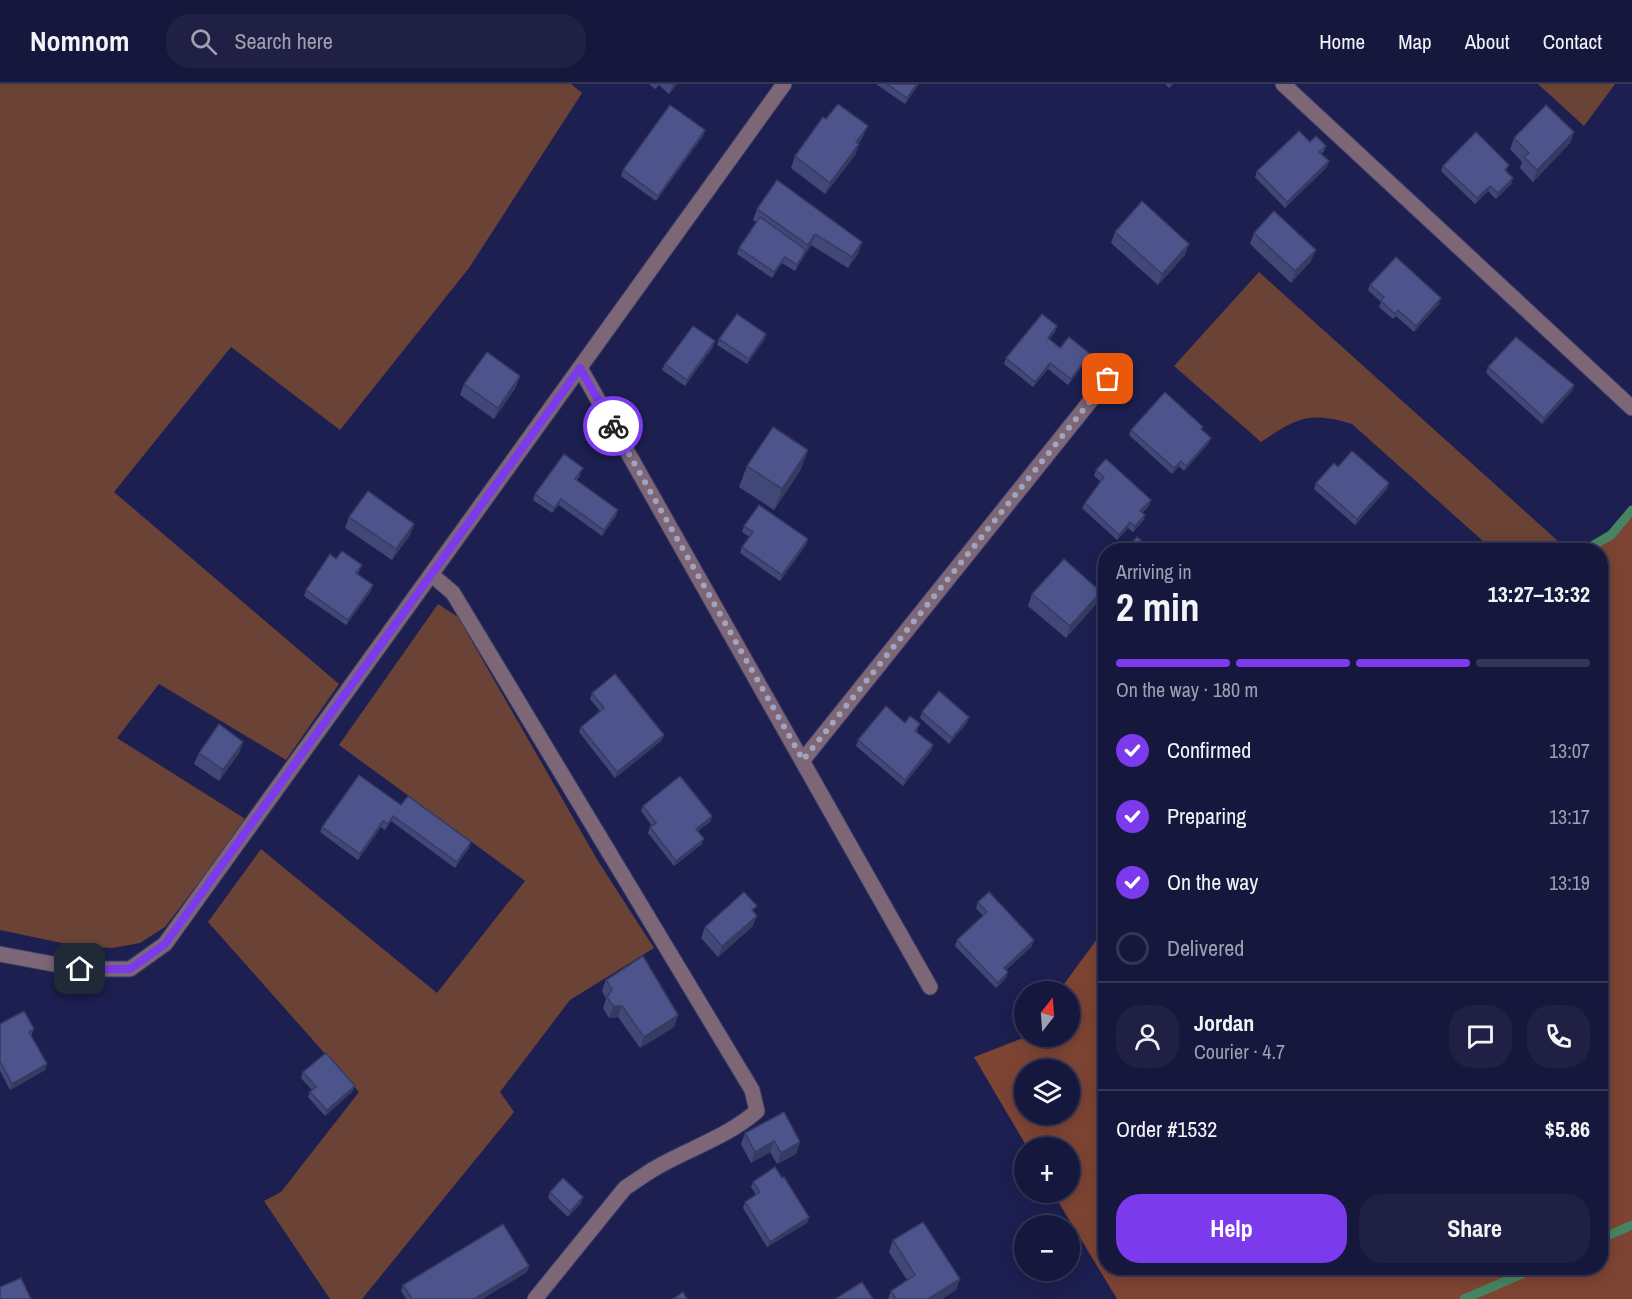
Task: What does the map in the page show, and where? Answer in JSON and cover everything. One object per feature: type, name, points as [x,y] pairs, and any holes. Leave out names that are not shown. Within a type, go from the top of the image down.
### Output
[{"type":"street","points":[[0,954],[80,969],[130,969],[165,944],[784,84]]},
{"type":"street","points":[[1283,84],[1632,408]]},
{"type":"street","points":[[580,368],[930,987]]},
{"type":"street","points":[[803,760],[1108,379]]},
{"type":"street","points":[[432,575],[453,592],[752,1090],[757,1112],[736,1130],[684,1151],[625,1188],[535,1299]]},
{"type":"shaded area","points":[[0,84],[571,84],[582,93],[469,268],[340,430],[231,347],[114,492],[339,684],[286,760],[159,684],[117,738],[247,820],[165,927],[140,943],[112,948],[76,946],[0,930]]},
{"type":"shaded area","points":[[1538,84],[1615,84],[1584,126]]},
{"type":"shaded area","points":[[1259,272],[1560,543],[1485,543],[1352,424],[1324,418],[1304,419],[1284,427],[1261,442],[1174,366]]},
{"type":"shaded area","points":[[1632,517],[1632,1299],[1117,1299],[1103,1275],[1608,1275],[1608,543],[1600,543]]},
{"type":"shaded area","points":[[438,604],[458,617],[598,861],[654,948],[570,1000],[500,1092],[514,1112],[362,1299],[330,1299],[264,1201],[281,1192],[359,1092],[208,922],[261,849],[437,993],[525,881],[339,745]]},
{"type":"shaded area","points":[[1098,938],[1098,1268],[1080,1238],[1080,1215],[1066,1215],[1059,1203],[1080,1203],[1080,1137],[1021,1137],[1014,1125],[1080,1125],[1080,1059],[1014,1059],[1014,1125],[974,1057],[1014,1042],[1014,1047],[1080,1047],[1080,981],[1066,981]]},
{"type":"building","points":[[887,84],[917,84],[907,98]]},
{"type":"building","points":[[838,104],[868,126],[856,142],[859,144],[830,183],[795,156],[823,117],[826,119]]},
{"type":"building","points":[[670,105],[705,130],[658,196],[623,170]]},
{"type":"building","points":[[1546,105],[1574,132],[1537,170],[1524,157],[1529,153],[1514,138]]},
{"type":"building","points":[[1299,131],[1310,142],[1316,136],[1326,146],[1319,152],[1329,161],[1287,202],[1257,171]]},
{"type":"building","points":[[1476,132],[1509,165],[1505,170],[1513,178],[1498,193],[1490,186],[1477,198],[1443,166]]},
{"type":"building","points":[[777,180],[862,242],[852,257],[815,234],[808,245],[757,209]]},
{"type":"building","points":[[1142,201],[1189,244],[1162,274],[1115,232]]},
{"type":"building","points":[[1274,211],[1316,250],[1295,271],[1254,233]]},
{"type":"building","points":[[760,217],[806,250],[797,265],[785,257],[774,272],[739,248]]},
{"type":"building","points":[[1396,257],[1441,298],[1416,326],[1398,310],[1395,314],[1381,301],[1384,297],[1370,285]]},
{"type":"building","points":[[737,314],[766,334],[749,359],[719,339]]},
{"type":"building","points":[[1042,314],[1057,326],[1048,338],[1060,348],[1069,337],[1090,354],[1071,379],[1050,363],[1035,382],[1006,358]]},
{"type":"building","points":[[693,326],[715,341],[687,380],[665,364]]},
{"type":"building","points":[[1516,337],[1574,385],[1544,418],[1488,367]]},
{"type":"building","points":[[487,352],[520,376],[498,408],[464,384]]},
{"type":"building","points":[[1165,392],[1203,427],[1201,429],[1211,438],[1186,466],[1181,461],[1174,468],[1131,430]]},
{"type":"building","points":[[773,427],[808,450],[782,489],[747,466]]},
{"type":"building","points":[[1352,451],[1389,483],[1357,519],[1316,483],[1334,463],[1338,467]]},
{"type":"building","points":[[564,454],[583,468],[575,479],[618,510],[604,530],[561,499],[554,508],[535,494]]},
{"type":"building","points":[[1106,459],[1151,500],[1140,511],[1145,515],[1135,526],[1130,522],[1119,535],[1085,503],[1104,477],[1096,470]]},
{"type":"building","points":[[368,491],[414,524],[396,549],[349,517]]},
{"type":"building","points":[[759,505],[808,539],[782,575],[742,547],[753,532],[744,526]]},
{"type":"building","points":[[1137,537],[1144,543],[1132,543]]},
{"type":"building","points":[[342,551],[362,565],[356,573],[373,585],[348,620],[306,590],[330,554],[336,559]]},
{"type":"building","points":[[1064,559],[1098,589],[1098,595],[1070,626],[1032,594]]},
{"type":"building","points":[[615,674],[664,735],[617,772],[581,727],[604,708],[592,693]]},
{"type":"building","points":[[939,691],[969,717],[952,738],[922,712]]},
{"type":"building","points":[[886,706],[905,723],[910,716],[920,724],[915,731],[933,745],[905,780],[858,740]]},
{"type":"building","points":[[219,724],[243,742],[223,770],[199,753]]},
{"type":"building","points":[[359,775],[401,805],[408,796],[471,842],[457,862],[393,816],[388,824],[383,821],[360,854],[322,827]]},
{"type":"building","points":[[680,776],[712,816],[696,829],[704,839],[676,861],[650,827],[656,823],[643,806]]},
{"type":"building","points":[[744,892],[757,906],[752,910],[757,916],[722,946],[705,927]]},
{"type":"building","points":[[989,892],[1034,940],[1004,968],[1008,972],[998,983],[957,940],[987,912],[978,902]]},
{"type":"building","points":[[643,956],[678,1015],[644,1037],[622,1006],[613,1006],[607,997],[612,989],[606,980]]},
{"type":"building","points":[[24,1011],[34,1029],[29,1032],[47,1064],[12,1084],[0,1061],[0,1024]]},
{"type":"building","points":[[326,1053],[355,1086],[327,1110],[310,1092],[316,1087],[303,1072]]},
{"type":"building","points":[[784,1112],[800,1142],[781,1153],[774,1141],[755,1152],[745,1133]]},
{"type":"building","points":[[775,1167],[782,1178],[784,1177],[809,1217],[770,1242],[745,1202],[760,1192],[753,1182]]},
{"type":"building","points":[[563,1178],[583,1197],[570,1212],[550,1192]]},
{"type":"building","points":[[923,1222],[960,1279],[928,1299],[896,1299],[891,1291],[915,1275],[893,1240]]},
{"type":"building","points":[[503,1224],[529,1266],[474,1299],[412,1299],[403,1285]]},
{"type":"building","points":[[21,1278],[31,1299],[0,1299],[0,1287]]},
{"type":"building","points":[[862,1282],[873,1299],[835,1299]]},
{"type":"building","points":[[683,1292],[687,1299],[673,1299]]},
{"type":"waterway","points":[[1597,543],[1611,535],[1632,510]]},
{"type":"waterway","points":[[1608,1236],[1632,1225]]},
{"type":"waterway","points":[[1464,1299],[1520,1275]]},
{"type":"way so far","points":[[613,426],[803,760],[1108,379]]},
{"type":"route","points":[[80,969],[130,969],[165,944],[580,368],[613,426]]}]
